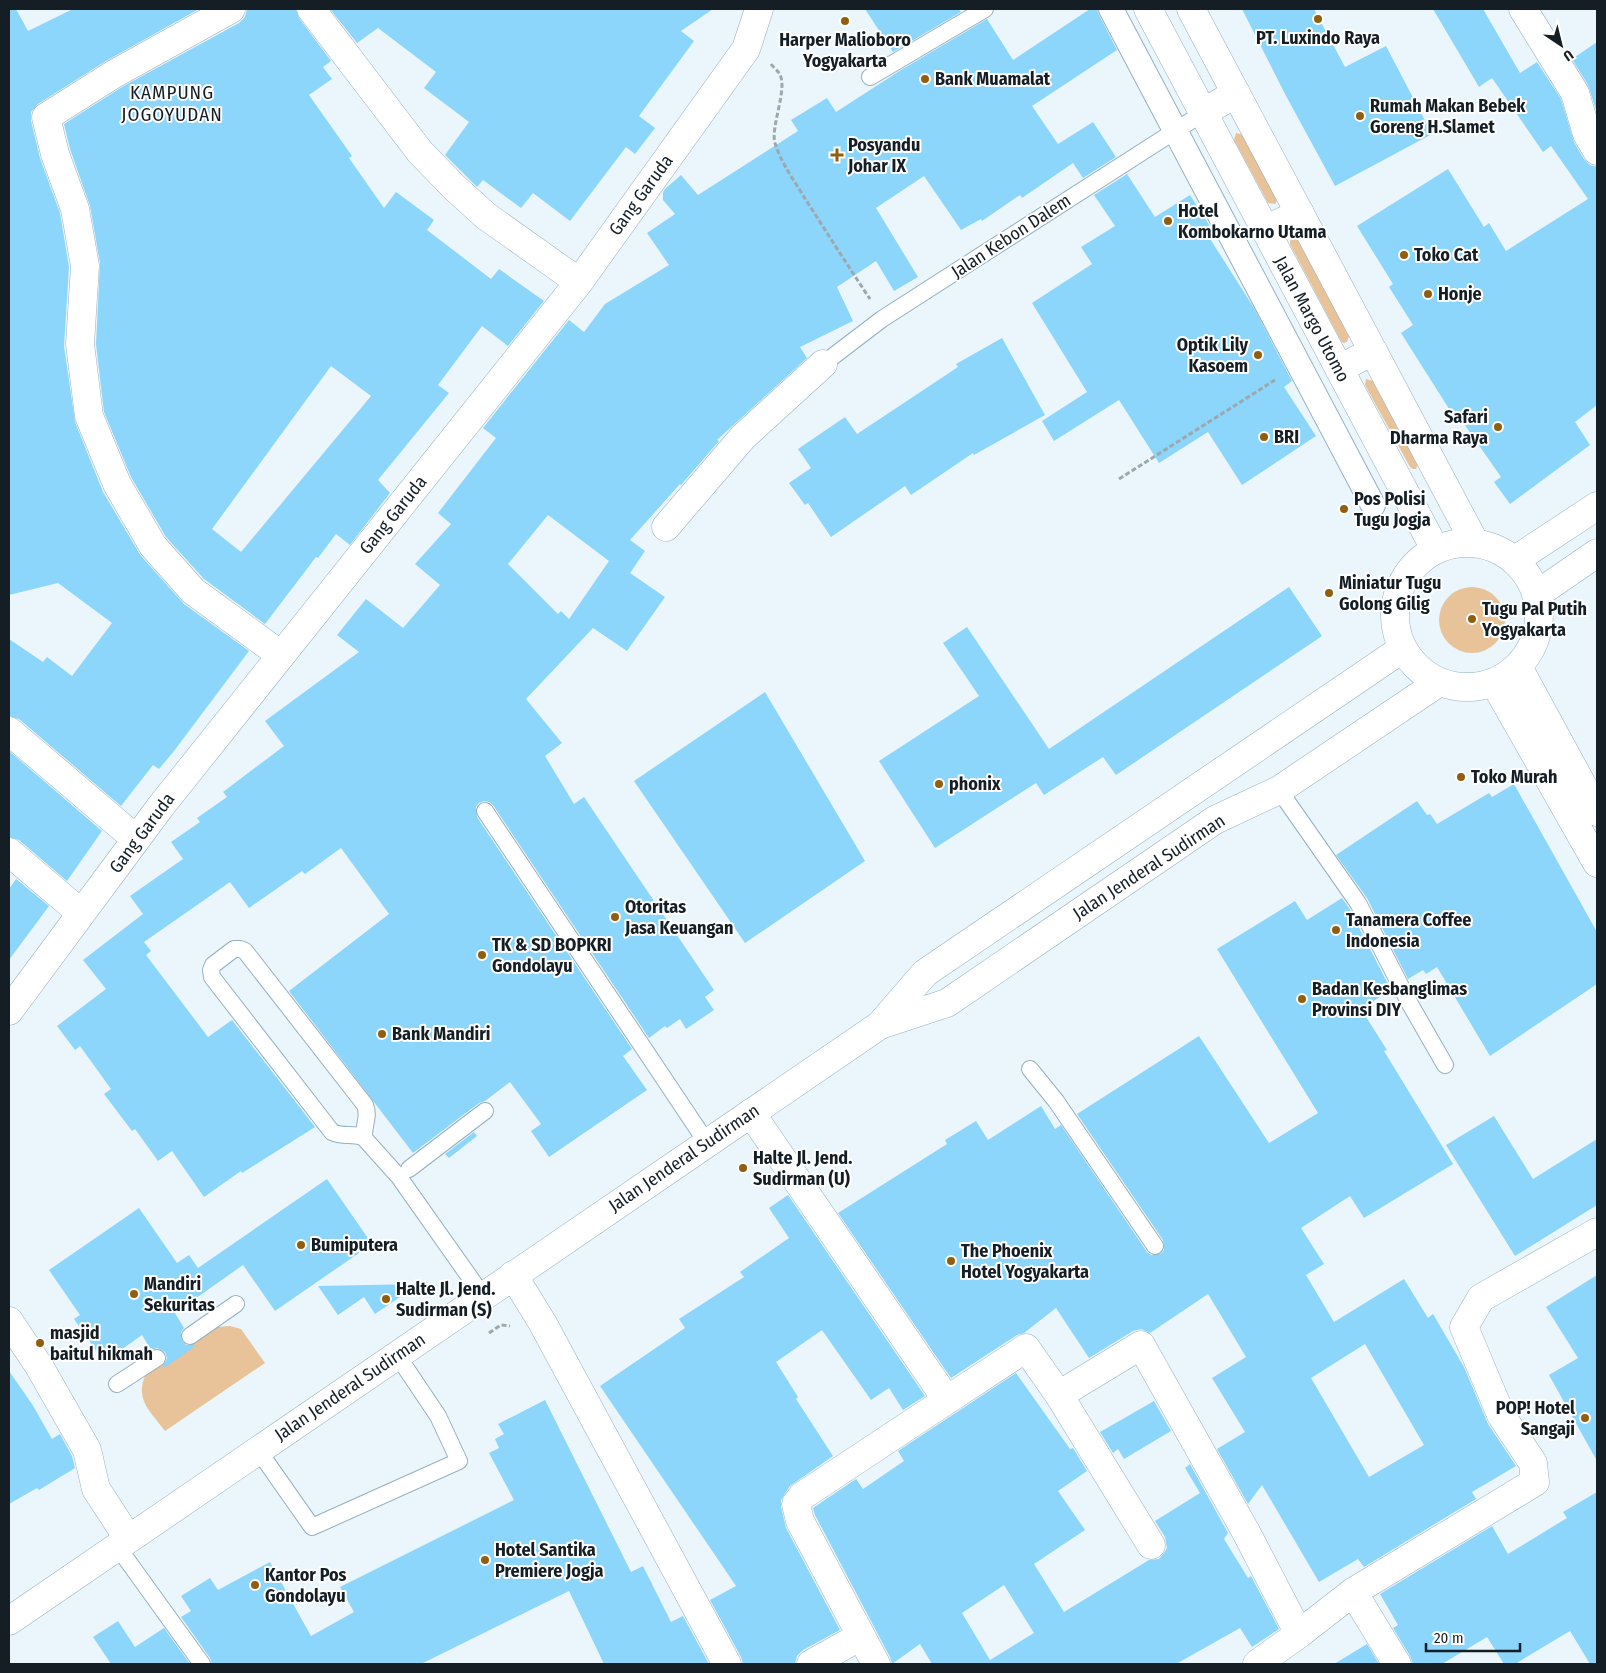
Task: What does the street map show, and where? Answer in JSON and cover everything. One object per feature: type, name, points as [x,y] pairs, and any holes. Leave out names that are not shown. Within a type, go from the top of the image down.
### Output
[{"type":"street","points":[[231,9],[114,74],[46,117],[55,154],[75,209],[85,266],[80,344],[89,416],[117,484],[153,546],[193,591],[281,655]]},
{"type":"street","points":[[312,9],[420,152],[455,188],[486,216],[579,282]]},
{"type":"street","name":"Gang Garuda","points":[[9,1011],[136,839],[579,282],[746,49],[759,9]]},
{"type":"street","points":[[1111,9],[1373,505]]},
{"type":"street","name":"Jalan Margo Utomo","points":[[1148,9],[1435,549]]},
{"type":"street","points":[[1191,9],[1475,543]]},
{"type":"street","points":[[1523,9],[1575,93],[1587,134],[1597,151]]},
{"type":"street","points":[[1203,113],[1236,93]]},
{"type":"street","points":[[1266,230],[1300,213]]},
{"type":"street","points":[[1339,369],[1373,350]]},
{"type":"street","points":[[666,527],[743,437],[823,364]]},
{"type":"street","points":[[1515,560],[1597,506]]},
{"type":"street","points":[[1475,543],[1495,549],[1515,560],[1528,576],[1536,595],[1539,609],[1537,632],[1527,655],[1518,667],[1507,676],[1488,685],[1463,688],[1438,683],[1417,669],[1402,649],[1395,625],[1396,600],[1404,579],[1419,562],[1435,549],[1448,545],[1475,543]]},
{"type":"street","points":[[1536,595],[1597,553]]},
{"type":"street","name":"Jalan Jenderal Sudirman","points":[[12,1617],[880,1025],[925,973],[1402,649]]},
{"type":"street","points":[[1518,667],[1597,812]]},
{"type":"street","points":[[1494,682],[1597,863]]},
{"type":"street","name":"Jalan Jenderal Sudirman","points":[[880,1025],[947,1003],[1215,820],[1279,790],[1438,683]]},
{"type":"street","points":[[9,731],[136,839]]},
{"type":"street","points":[[1109,847],[1130,878]]},
{"type":"street","points":[[9,852],[81,914]]},
{"type":"street","points":[[751,1113],[947,1400]]},
{"type":"street","points":[[1257,1664],[1353,1592],[1535,1482],[1533,1463],[1502,1415],[1464,1327],[1481,1298],[1597,1232]]},
{"type":"street","points":[[513,1275],[542,1322],[728,1664]]},
{"type":"street","points":[[9,1321],[39,1366],[88,1450],[96,1489],[122,1542]]},
{"type":"street","points":[[1059,1395],[1141,1345],[1246,1532],[1299,1634]]},
{"type":"street","points":[[876,1664],[800,1520],[796,1504],[802,1496],[1026,1348],[1059,1395],[1151,1546]]},
{"type":"street","points":[[1353,1592],[1397,1664]]},
{"type":"street","points":[[810,1664],[861,1636]]},
{"type":"lane","points":[[870,77],[985,9]]},
{"type":"lane","name":"Jalan Kebon Dalem","points":[[823,364],[882,319],[1203,113]]},
{"type":"lane","points":[[1279,790],[1358,903],[1410,1004],[1445,1065]]},
{"type":"lane","points":[[485,811],[707,1143]]},
{"type":"lane","points":[[364,1138],[368,1117],[365,1105],[245,951],[234,949],[213,966],[211,970],[212,977],[332,1132],[343,1136],[358,1134],[400,1177],[483,1296]]},
{"type":"lane","points":[[1030,1069],[1056,1101],[1155,1246]]},
{"type":"lane","points":[[409,1169],[485,1111]]},
{"type":"lane","points":[[190,1336],[236,1304]]},
{"type":"lane","points":[[258,1450],[312,1527],[459,1461],[438,1416],[397,1355]]},
{"type":"lane","points":[[117,1384],[157,1358]]},
{"type":"lane","points":[[122,1542],[202,1664]]},
{"type":"path","points":[[748,41],[780,74],[779,110],[774,133],[777,150],[826,232],[882,319]]},
{"type":"path","points":[[1119,479],[1299,365]]},
{"type":"path","points":[[489,1334],[501,1325],[511,1326]]},
{"type":"shaded area","points":[[1236,133],[1244,135],[1278,198],[1275,204],[1268,203],[1234,140]]},
{"type":"shaded area","points":[[1293,238],[1300,239],[1349,336],[1347,342],[1343,343],[1341,341],[1290,244]]},
{"type":"shaded area","points":[[1366,379],[1373,381],[1418,463],[1416,469],[1410,467],[1365,385]]},
{"type":"shaded area","name":"Tugu Pal Putih Yogyakarta","points":[[1472,587],[1484,590],[1495,597],[1502,608],[1505,620],[1502,632],[1495,643],[1484,650],[1472,653],[1460,650],[1449,643],[1442,632],[1439,620],[1442,608],[1449,597],[1460,590]]},
{"type":"shaded area","points":[[230,1326],[241,1329],[265,1363],[165,1431],[150,1412],[143,1399],[142,1384],[145,1376],[217,1327]]},
{"type":"building","points":[[9,9],[16,9],[28,31],[73,9],[199,9],[106,61],[38,104],[31,112],[31,121],[40,158],[60,213],[69,267],[64,346],[75,422],[103,492],[141,556],[184,604],[249,651],[174,751],[159,769],[153,765],[121,806],[19,719],[9,716],[9,639],[43,662],[47,657],[72,676],[112,623],[58,583],[9,595]]},
{"type":"building","points":[[247,9],[296,9],[299,18],[331,61],[323,67],[332,79],[309,95],[352,156],[349,158],[384,208],[396,192],[434,220],[427,230],[491,279],[499,269],[544,301],[508,346],[482,326],[438,385],[449,393],[378,480],[390,493],[350,545],[336,534],[265,624],[204,579],[166,537],[131,477],[104,412],[96,344],[100,263],[90,206],[70,149],[64,124],[122,87],[239,23],[245,17]],"holes":[[[331,366],[371,396],[241,552],[212,529]]]},
{"type":"building","points":[[330,9],[713,9],[681,31],[694,41],[639,116],[655,128],[635,154],[626,147],[570,221],[533,193],[521,208],[483,180],[477,187],[445,155],[469,122],[424,88],[436,72],[378,28],[357,43]]},
{"type":"building","points":[[865,9],[959,9],[961,12],[893,52]]},
{"type":"building","points":[[1090,9],[1097,9],[1117,50],[1032,106],[1058,144],[1093,122],[1116,157],[1083,178],[1073,163],[1022,198],[1020,195],[982,221],[981,219],[961,230],[924,176],[876,208],[918,277],[894,291],[876,261],[837,287],[853,321],[800,347],[807,358],[717,440],[719,441],[681,485],[630,540],[645,551],[630,573],[665,597],[627,651],[593,628],[526,699],[562,743],[545,756],[574,804],[584,797],[714,990],[705,997],[714,1010],[686,1029],[680,1019],[667,1028],[665,1026],[649,1038],[493,805],[484,801],[479,803],[476,807],[477,817],[632,1049],[623,1056],[647,1090],[549,1157],[531,1131],[541,1124],[510,1082],[413,1153],[289,991],[389,914],[341,848],[305,874],[302,871],[249,908],[230,882],[144,942],[151,951],[146,955],[208,1037],[232,1020],[315,1127],[242,1173],[241,1171],[204,1197],[172,1151],[158,1161],[135,1129],[132,1131],[104,1094],[111,1089],[80,1046],[75,1050],[57,1026],[106,989],[83,960],[143,914],[130,896],[183,859],[171,842],[200,822],[197,818],[227,797],[223,792],[284,746],[265,721],[359,652],[337,635],[366,599],[403,628],[440,585],[415,564],[451,524],[438,513],[496,438],[483,428],[569,320],[584,332],[605,304],[669,265],[647,233],[675,214],[663,200],[665,189],[681,175],[698,195],[798,131],[791,120],[827,98],[836,112],[901,70],[987,19],[1013,60]],"holes":[[[548,515],[609,561],[569,619],[561,611],[558,614],[508,564]]]},
{"type":"building","name":"Rumah Makan Bebek Goreng H.Slamet","points":[[1242,9],[1314,9],[1345,67],[1386,46],[1432,134],[1335,186]]},
{"type":"building","points":[[1433,9],[1483,9],[1520,73],[1537,62],[1561,99],[1574,142],[1584,159],[1590,165],[1597,167],[1597,405],[1575,422],[1590,445],[1510,504],[1494,482],[1501,477],[1462,421],[1458,423],[1401,333],[1413,325],[1389,287],[1393,284],[1357,226],[1448,169],[1484,227],[1489,223],[1506,251],[1588,199],[1551,146],[1543,152],[1492,78],[1479,87]]},
{"type":"building","points":[[1597,42],[1597,113],[1588,85],[1572,59]]},
{"type":"building","points":[[1127,174],[1155,217],[1190,195],[1213,231],[1207,234],[1254,308],[1292,381],[1284,387],[1316,436],[1242,485],[1208,432],[1159,463],[1119,400],[1054,441],[1042,421],[1087,392],[1032,303],[1092,264],[1081,247],[1115,226],[1094,195]]},
{"type":"building","points":[[1002,338],[1045,415],[974,455],[973,453],[911,495],[905,486],[831,537],[808,503],[805,505],[789,483],[811,468],[798,449],[845,417],[857,434],[958,367],[956,364]]},
{"type":"building","points":[[1289,587],[1322,636],[1116,775],[1103,757],[1044,795],[1036,783],[935,848],[879,761],[979,696],[943,643],[967,627],[1049,749]]},
{"type":"building","points":[[765,692],[865,861],[745,943],[634,781]]},
{"type":"building","points":[[9,751],[102,831],[67,881],[19,840],[9,837]]},
{"type":"building","points":[[1514,784],[1597,932],[1597,984],[1490,1056],[1437,967],[1426,974],[1423,970],[1408,979],[1367,898],[1336,855],[1417,801],[1427,815],[1430,814],[1437,824],[1489,793],[1492,797]]},
{"type":"building","points":[[16,879],[49,906],[9,960],[9,889]]},
{"type":"building","points":[[1342,898],[1349,908],[1391,990],[1361,1009],[1387,1050],[1384,1051],[1453,1164],[1364,1218],[1350,1196],[1301,1228],[1324,1264],[1306,1275],[1334,1322],[1404,1279],[1428,1318],[1433,1314],[1464,1367],[1488,1424],[1516,1466],[1472,1492],[1476,1499],[1364,1567],[1358,1559],[1319,1582],[1262,1485],[1248,1504],[1217,1449],[1245,1432],[1212,1378],[1246,1357],[1208,1294],[1150,1333],[1141,1329],[1133,1331],[1089,1358],[1056,1308],[1024,1333],[1017,1335],[951,1378],[838,1213],[947,1144],[945,1140],[976,1121],[988,1140],[1041,1106],[1055,1129],[1061,1125],[1147,1252],[1151,1255],[1160,1254],[1164,1250],[1163,1240],[1077,1114],[1199,1036],[1269,1143],[1318,1113],[1217,949],[1295,901],[1307,920]],"holes":[[[1365,1344],[1424,1445],[1369,1477],[1311,1378]]]},
{"type":"building","points":[[1494,1116],[1533,1179],[1597,1139],[1597,1205],[1515,1256],[1446,1145]]},
{"type":"building","points":[[474,1132],[477,1136],[449,1158],[445,1154]]},
{"type":"building","points":[[327,1179],[372,1244],[275,1311],[243,1265],[175,1313],[184,1328],[181,1332],[182,1341],[186,1345],[197,1345],[164,1368],[163,1366],[167,1358],[165,1352],[157,1348],[151,1350],[142,1335],[104,1362],[74,1319],[80,1315],[49,1270],[139,1208],[177,1263],[189,1255],[198,1268]]},
{"type":"building","points":[[788,1195],[925,1396],[903,1410],[889,1388],[871,1400],[822,1330],[776,1362],[798,1397],[796,1399],[833,1456],[790,1486],[781,1500],[781,1507],[786,1528],[840,1630],[803,1650],[797,1656],[795,1664],[743,1664],[710,1600],[736,1586],[600,1386],[685,1328],[679,1319],[744,1277],[740,1272],[789,1238],[769,1208]]},
{"type":"building","points":[[1597,1275],[1597,1461],[1549,1375],[1578,1358],[1546,1307]]},
{"type":"building","points":[[419,1284],[375,1314],[364,1297],[338,1315],[318,1286]]},
{"type":"building","points":[[9,1371],[32,1404],[52,1439],[60,1434],[72,1456],[75,1468],[39,1490],[37,1488],[9,1504]]},
{"type":"building","points":[[1016,1373],[1070,1449],[1073,1448],[1087,1471],[1058,1491],[1085,1530],[1034,1564],[1064,1612],[1149,1560],[1159,1559],[1167,1548],[1165,1537],[1155,1521],[1200,1493],[1185,1468],[1190,1464],[1228,1533],[1224,1539],[1248,1578],[1251,1576],[1279,1629],[1252,1647],[1240,1628],[1176,1664],[932,1664],[920,1644],[892,1664],[813,1508],[856,1479],[863,1489],[904,1461],[898,1451]],"holes":[[[1004,1585],[1034,1633],[990,1660],[962,1613]]]},
{"type":"building","name":"Hotel Santika Premiere Jogja","points":[[545,1400],[631,1572],[643,1566],[671,1622],[683,1616],[709,1664],[604,1664],[569,1591],[421,1664],[212,1664],[210,1658],[181,1617],[191,1611],[181,1596],[210,1578],[218,1590],[270,1562],[311,1636],[354,1612],[340,1587],[514,1500],[489,1453],[499,1448],[495,1439],[504,1434],[498,1424]]},
{"type":"building","points":[[1154,1401],[1171,1431],[1124,1459],[1118,1449],[1113,1453],[1100,1432]]},
{"type":"building","points":[[1597,1492],[1597,1664],[1590,1664],[1570,1631],[1515,1664],[1504,1664],[1487,1637],[1442,1664],[1413,1664],[1393,1628],[1398,1625],[1380,1594],[1492,1526],[1508,1554],[1567,1518],[1563,1512]]},
{"type":"building","points":[[118,1621],[135,1647],[164,1628],[190,1664],[111,1664],[93,1637]]},
{"type":"building","points":[[1367,1644],[1379,1664],[1334,1664]]},
{"type":"place","name":"PT. Luxindo Raya","points":[[1318,19]]},
{"type":"place","name":"Harper Malioboro Yogyakarta","points":[[845,21]]},
{"type":"place","name":"Bank Muamalat","points":[[925,79]]},
{"type":"place","name":"Rumah Makan Bebek Goreng H.Slamet","points":[[1360,116]]},
{"type":"place","name":"Posyandu Johar IX","points":[[837,155]]},
{"type":"place","name":"Hotel Kombokarno Utama","points":[[1168,221]]},
{"type":"place","name":"Toko Cat","points":[[1404,255]]},
{"type":"place","name":"Honje","points":[[1428,294]]},
{"type":"place","name":"Optik Lily Kasoem","points":[[1258,355]]},
{"type":"place","name":"Safari Dharma Raya","points":[[1498,427]]},
{"type":"place","name":"BRI","points":[[1264,437]]},
{"type":"place","name":"Pos Polisi Tugu Jogja","points":[[1344,509]]},
{"type":"place","name":"Miniatur Tugu Golong Gilig","points":[[1329,593]]},
{"type":"place","name":"Tugu Pal Putih Yogyakarta","points":[[1472,619]]},
{"type":"place","name":"Toko Murah","points":[[1461,777]]},
{"type":"place","name":"phonix","points":[[939,784]]},
{"type":"place","name":"Otoritas Jasa Keuangan","points":[[615,917]]},
{"type":"place","name":"Tanamera Coffee Indonesia","points":[[1336,930]]},
{"type":"place","name":"TK & SD BOPKRI Gondolayu","points":[[482,955]]},
{"type":"place","name":"Badan Kesbanglimas Provinsi DIY","points":[[1302,999]]},
{"type":"place","name":"Bank Mandiri","points":[[382,1034]]},
{"type":"place","name":"Halte Jl. Jend. Sudirman (U)","points":[[743,1168]]},
{"type":"place","name":"Bumiputera","points":[[301,1245]]},
{"type":"place","name":"The Phoenix Hotel Yogyakarta","points":[[951,1261]]},
{"type":"place","name":"Mandiri Sekuritas","points":[[134,1294]]},
{"type":"place","name":"Halte Jl. Jend. Sudirman (S)","points":[[386,1299]]},
{"type":"place","name":"masjid baitul hikmah","points":[[40,1343]]},
{"type":"place","name":"POP! Hotel Sangaji","points":[[1585,1418]]},
{"type":"place","name":"Hotel Santika Premiere Jogja","points":[[485,1560]]},
{"type":"place","name":"Kantor Pos Gondolayu","points":[[255,1585]]},
{"type":"district","name":"KAMPUNG JOGOYUDAN","points":[[172,103]]}]
